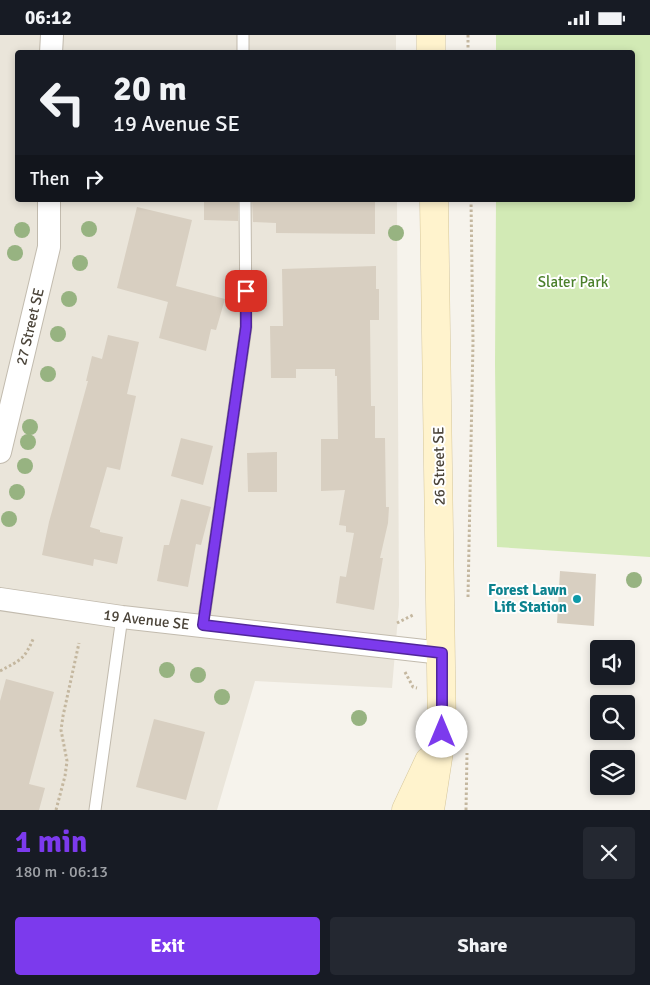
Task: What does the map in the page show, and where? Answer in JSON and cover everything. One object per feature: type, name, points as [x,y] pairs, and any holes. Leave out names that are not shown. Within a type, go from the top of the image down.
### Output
[{"type":"street","points":[[51,50],[52,35]]},
{"type":"street","points":[[431,35],[432,50]]},
{"type":"street","name":"27 Street SE","points":[[0,452],[49,247],[49,202]]},
{"type":"street","name":"26 Street SE","points":[[430,810],[442,732],[434,202]]},
{"type":"street","name":"19 Avenue SE","points":[[0,599],[122,617],[442,653]]},
{"type":"street","name":"26 Street SE","points":[[406,810],[442,732]]},
{"type":"lane","points":[[243,35],[244,50]]},
{"type":"lane","points":[[203,625],[246,327],[245,202]]},
{"type":"lane","points":[[95,810],[122,617]]},
{"type":"path","points":[[468,35],[468,50]]},
{"type":"path","points":[[468,597],[473,342],[471,202]]},
{"type":"path","points":[[0,671],[20,661],[26,655],[34,637]]},
{"type":"path","points":[[56,810],[67,761],[61,730],[79,643]]},
{"type":"path","points":[[466,810],[467,749]]},
{"type":"shaded area","points":[[0,35],[396,35],[396,50],[15,50],[15,202],[397,202],[399,605],[392,688],[255,681],[217,810],[0,810]]},
{"type":"green space","name":"Slater Park","points":[[496,35],[650,35],[650,557],[497,547],[496,202],[635,202],[635,50],[496,50]]},
{"type":"building","points":[[204,202],[238,202],[238,221],[204,220]]},
{"type":"building","points":[[252,202],[375,202],[375,234],[276,233],[276,223],[253,222]]},
{"type":"building","points":[[137,207],[192,220],[176,286],[225,299],[216,330],[211,329],[206,351],[159,338],[168,302],[117,288]]},
{"type":"building","points":[[376,266],[376,289],[379,289],[379,320],[370,320],[371,406],[375,406],[375,438],[385,438],[386,507],[389,507],[388,523],[380,558],[383,558],[374,610],[336,603],[340,576],[346,577],[354,533],[346,532],[346,526],[339,525],[345,490],[321,491],[321,439],[338,439],[337,376],[335,376],[335,369],[296,369],[296,378],[271,378],[270,326],[283,326],[282,269]]},
{"type":"building","points":[[108,335],[139,342],[127,394],[136,396],[120,470],[107,467],[90,527],[100,530],[100,532],[123,537],[117,564],[94,559],[93,566],[42,555],[49,522],[88,381],[86,381],[92,356],[102,359]]},
{"type":"building","points":[[181,438],[213,446],[203,485],[171,476]]},
{"type":"building","points":[[277,452],[277,492],[248,492],[247,453]]},
{"type":"building","points":[[181,499],[211,507],[201,545],[196,544],[188,587],[157,581],[164,545],[169,545]]},
{"type":"building","name":"Forest Lawn Lift Station","points":[[560,571],[596,574],[594,626],[557,623]]},
{"type":"building","points":[[6,679],[54,692],[29,784],[45,788],[39,810],[0,810],[0,701]]},
{"type":"building","points":[[154,719],[205,732],[186,800],[136,787]]},
{"type":"place","name":"Forest Lawn Lift Station","points":[[577,599]]},
{"type":"route","points":[[246,291],[246,327],[203,625],[442,653],[442,732]]}]
